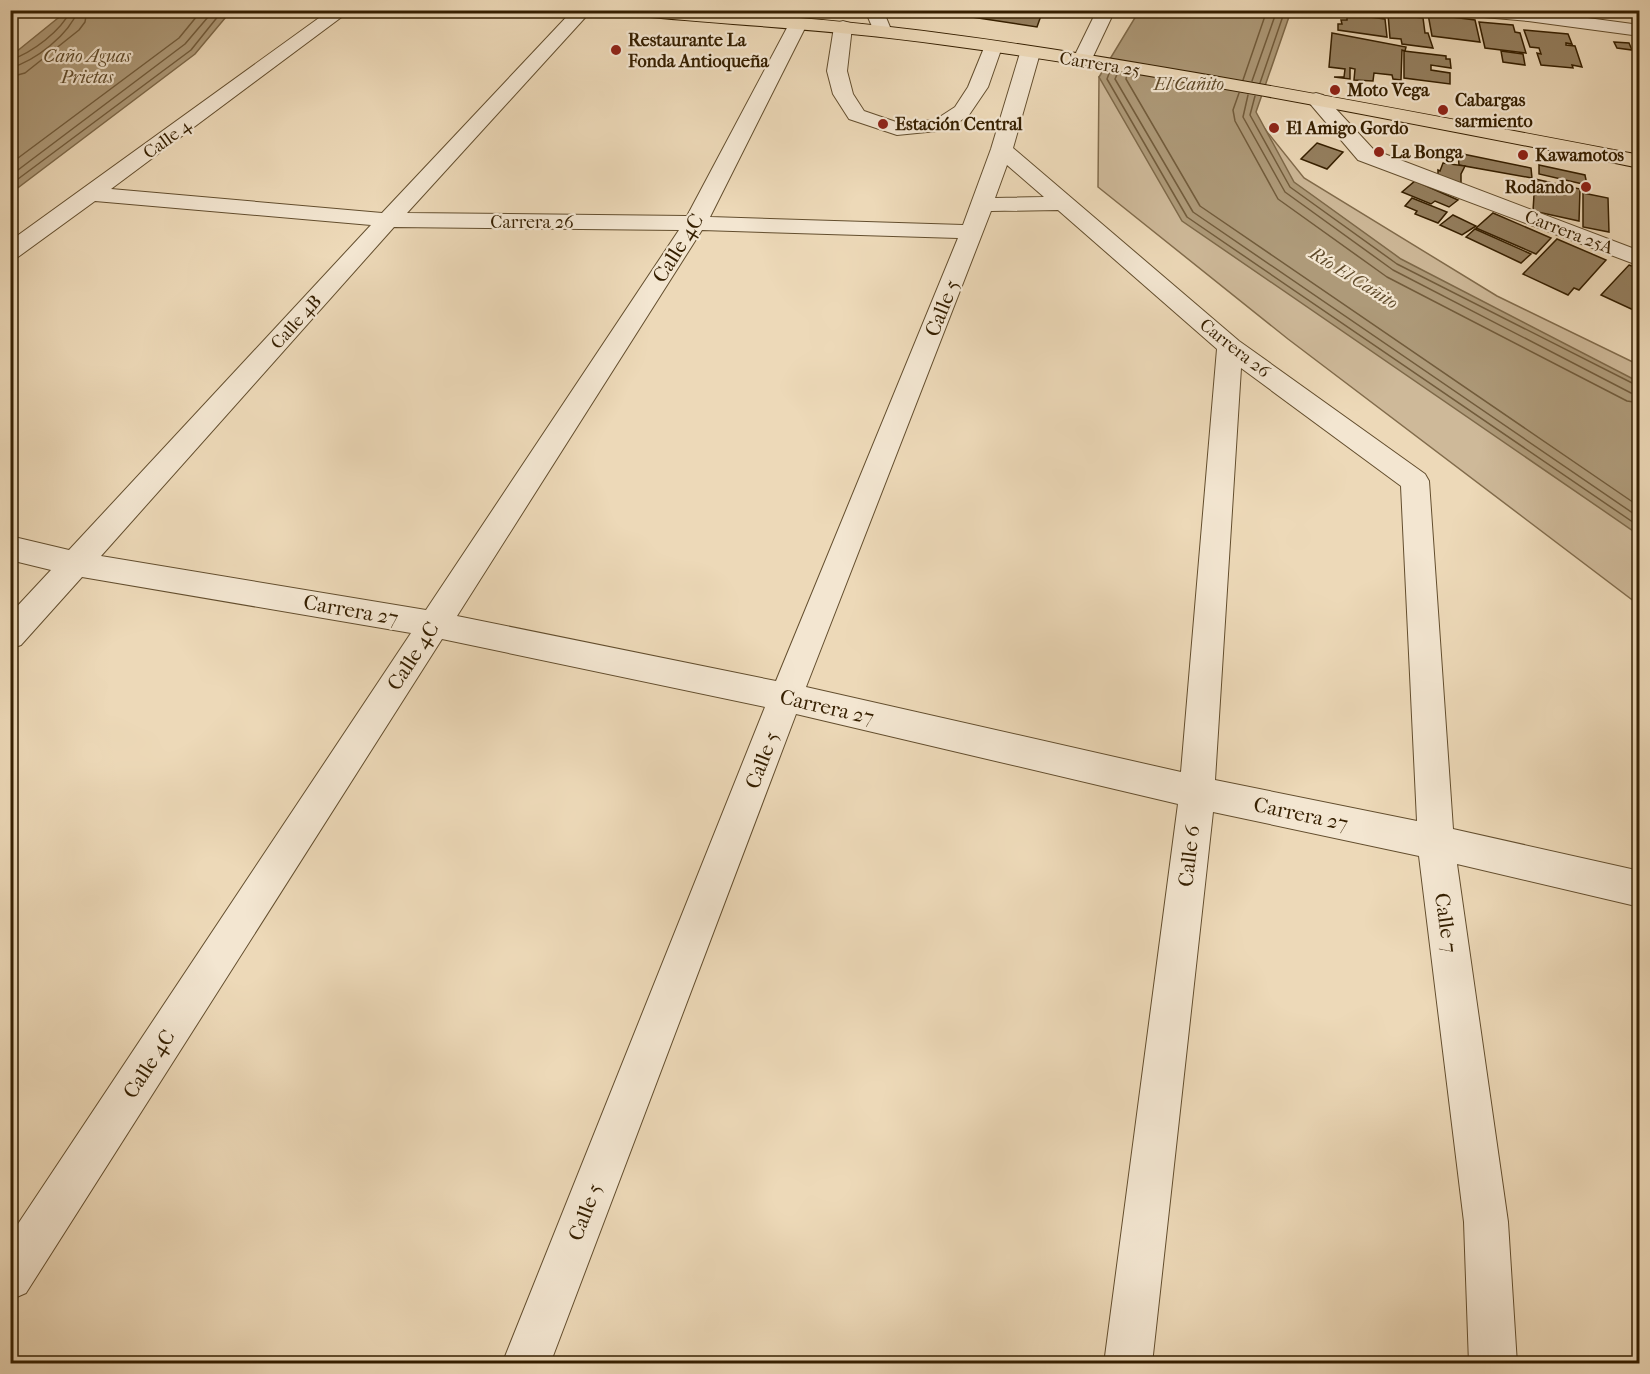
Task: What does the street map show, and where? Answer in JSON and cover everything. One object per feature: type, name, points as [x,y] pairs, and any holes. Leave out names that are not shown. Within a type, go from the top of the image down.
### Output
[{"type":"main road","name":"Carrera 25","points":[[627,10],[843,27],[993,47],[1293,94],[1640,162]]},
{"type":"street","name":"Calle 4","points":[[10,252],[93,194],[342,10]]},
{"type":"street","name":"Calle 4B","points":[[10,636],[388,220],[583,10]]},
{"type":"street","points":[[874,10],[883,32]]},
{"type":"street","points":[[1092,63],[1106,10]]},
{"type":"street","points":[[1461,10],[1528,13],[1640,31]]},
{"type":"street","name":"Calle 4C","points":[[10,1277],[695,223],[798,24]]},
{"type":"street","points":[[843,27],[837,70],[843,94],[856,115],[897,129],[940,126],[962,111],[978,87],[993,47]]},
{"type":"street","name":"Calle 5","points":[[526,1364],[786,697],[977,218],[1002,149],[1030,53]]},
{"type":"street","name":"Carrera 25A","points":[[1316,99],[1366,155],[1640,259]]},
{"type":"street","name":"Carrera 26","points":[[1002,149],[1230,347],[1415,481]]},
{"type":"street","name":"Carrera 26","points":[[93,194],[388,220],[695,223],[977,218],[1064,203]]},
{"type":"street","name":"Calle 6","points":[[1128,1364],[1197,792],[1230,347]]},
{"type":"street","name":"Calle 7","points":[[1415,481],[1436,842],[1486,1222],[1493,1364]]},
{"type":"street","name":"Carrera 27","points":[[10,548],[76,564],[433,624],[786,697],[1197,792],[1436,842],[1640,889]]},
{"type":"shaded area","name":"El Cañito","points":[[1099,77],[1245,104],[1304,178],[1497,296],[1639,365],[1639,605],[1288,339],[1098,187]]},
{"type":"water","name":"Caño Aguas Prietas","points":[[68,10],[231,11],[195,54],[11,193],[11,56]]},
{"type":"water","name":"El Cañito","points":[[1139,11],[1291,11],[1256,112],[1294,182],[1401,259],[1639,382],[1639,535],[1182,221],[1099,77]]},
{"type":"building","points":[[925,10],[1043,10],[1037,27]]},
{"type":"building","points":[[1347,14],[1385,19],[1387,37],[1338,30],[1338,24],[1342,24],[1341,20],[1347,20]]},
{"type":"building","points":[[1388,14],[1423,18],[1425,33],[1428,33],[1433,48],[1402,44],[1401,39],[1390,38]]},
{"type":"building","points":[[1428,14],[1475,20],[1480,42],[1432,36]]},
{"type":"building","points":[[1479,22],[1513,25],[1515,32],[1520,33],[1526,53],[1485,48]]},
{"type":"building","points":[[1524,30],[1568,34],[1572,44],[1566,43],[1566,45],[1575,46],[1582,67],[1541,65],[1537,53],[1541,54],[1539,48],[1530,47]]},
{"type":"building","points":[[1332,33],[1406,47],[1405,51],[1402,50],[1401,80],[1393,79],[1392,75],[1374,73],[1373,81],[1354,80],[1355,69],[1350,68],[1350,79],[1334,77],[1344,77],[1345,69],[1329,67]]},
{"type":"building","points":[[1614,42],[1629,43],[1632,50],[1617,48]]},
{"type":"building","points":[[1404,51],[1446,56],[1446,59],[1450,59],[1451,68],[1431,65],[1431,70],[1450,73],[1450,84],[1404,78]]},
{"type":"building","points":[[1501,51],[1523,54],[1525,65],[1503,62]]},
{"type":"building","points":[[1317,143],[1343,152],[1327,169],[1301,159]]},
{"type":"building","points":[[1458,153],[1531,168],[1532,178],[1459,165]]},
{"type":"building","points":[[1443,163],[1465,166],[1461,174],[1461,183],[1438,179],[1438,170],[1440,171]]},
{"type":"building","points":[[1539,165],[1585,175],[1587,185],[1539,174]]},
{"type":"building","points":[[1535,179],[1580,189],[1579,221],[1533,211]]},
{"type":"building","points":[[1415,181],[1458,200],[1449,207],[1435,201],[1431,204],[1402,192]]},
{"type":"building","points":[[1583,193],[1608,198],[1609,232],[1583,227]]},
{"type":"building","points":[[1412,198],[1447,212],[1438,223],[1415,214],[1417,211],[1405,206]]},
{"type":"building","points":[[1493,213],[1551,238],[1536,254],[1476,228]]},
{"type":"building","points":[[1453,215],[1476,226],[1462,235],[1440,225]]},
{"type":"building","points":[[1475,229],[1531,254],[1521,263],[1466,237]]},
{"type":"building","points":[[1557,239],[1606,260],[1579,290],[1574,288],[1568,295],[1523,274]]},
{"type":"building","points":[[1629,265],[1640,269],[1640,313],[1601,295]]},
{"type":"place","name":"Restaurante La Fonda Antioqueña","points":[[616,50]]},
{"type":"place","name":"Moto Vega","points":[[1335,90]]},
{"type":"place","name":"Cabargas sarmiento","points":[[1443,110]]},
{"type":"place","name":"Estación Central","points":[[883,124]]},
{"type":"place","name":"El Amigo Gordo","points":[[1274,128]]},
{"type":"place","name":"La Bonga","points":[[1379,152]]},
{"type":"place","name":"Kawamotos","points":[[1523,155]]},
{"type":"place","name":"Rodando","points":[[1586,187]]},
{"type":"water label","name":"Río El Cañito","points":[[1354,278]]}]
